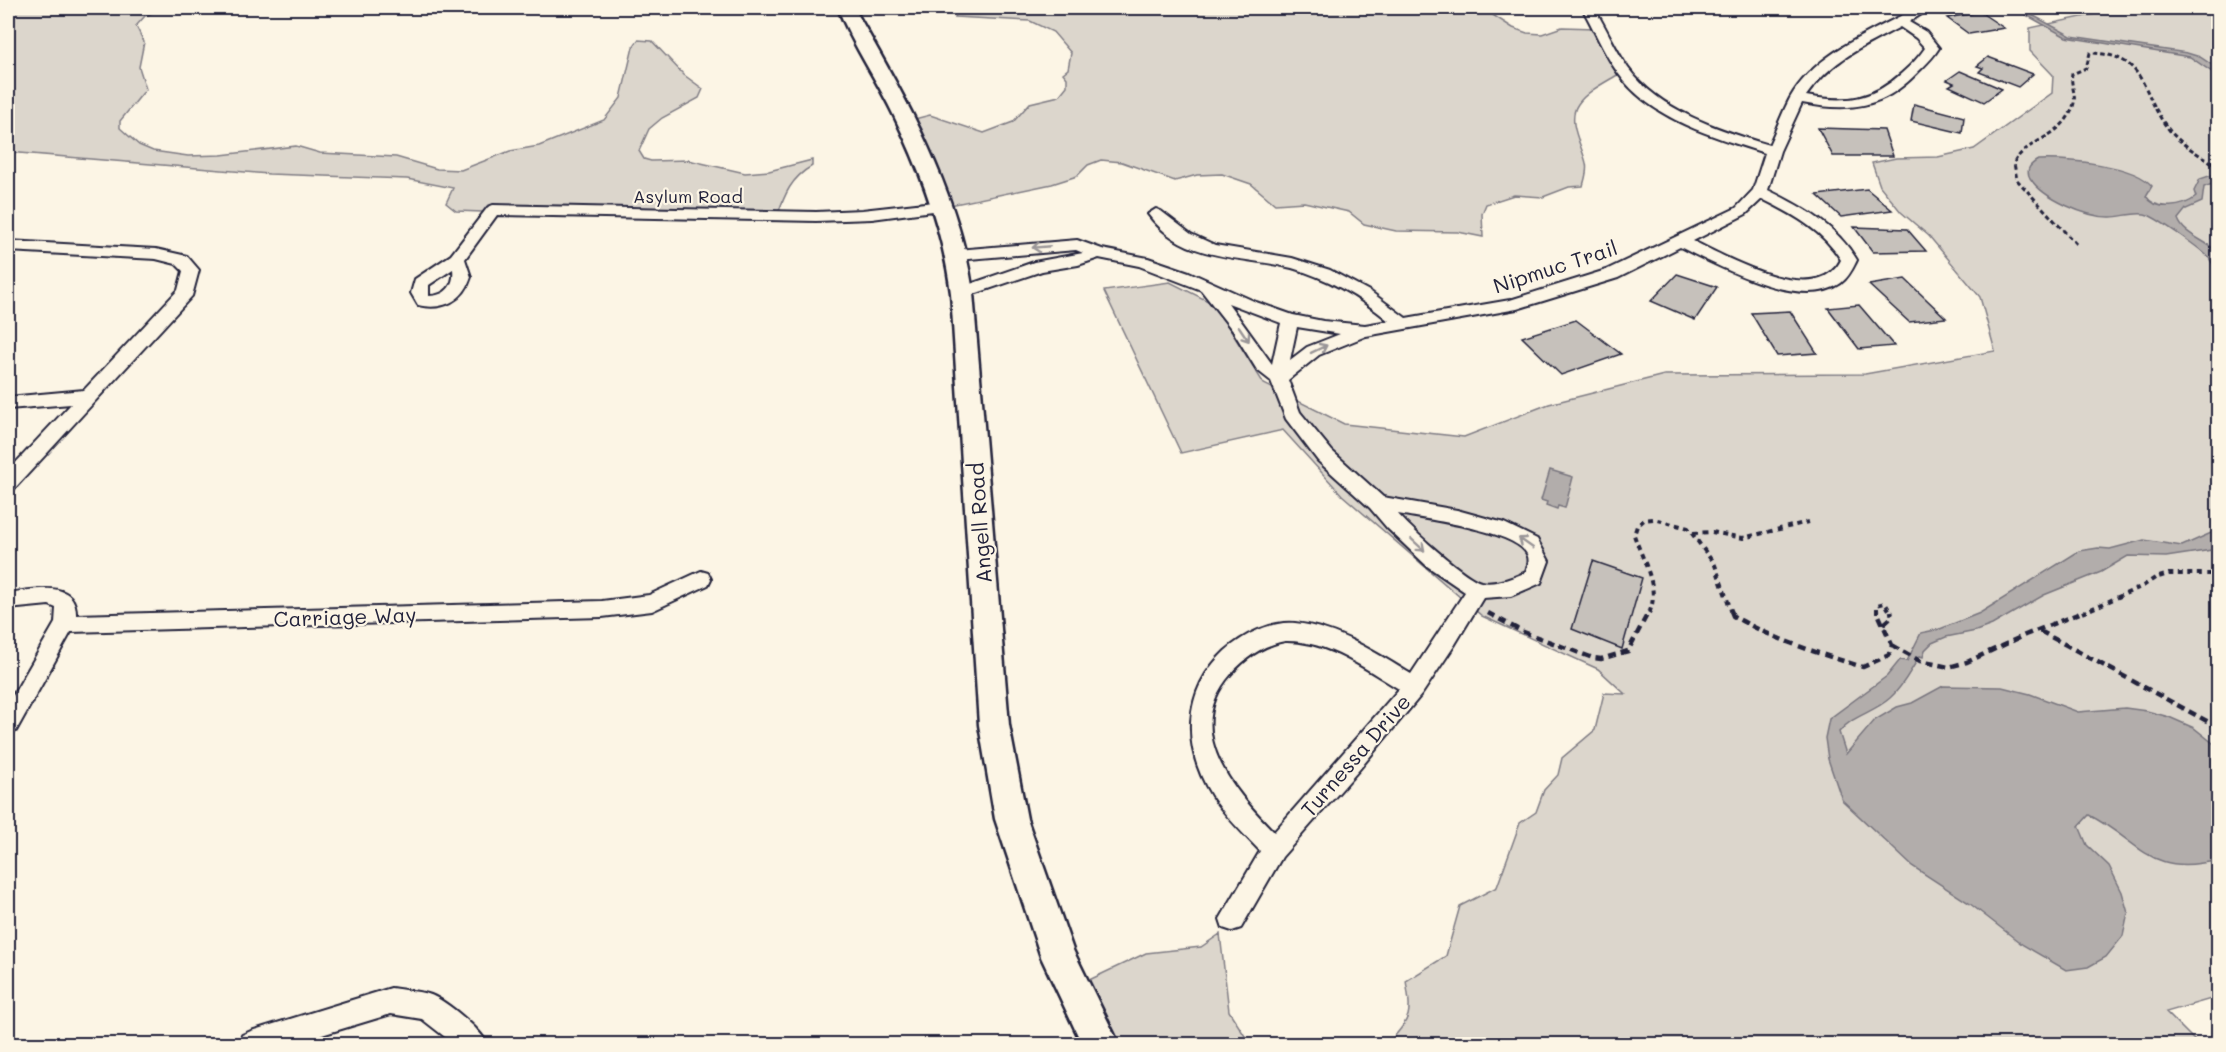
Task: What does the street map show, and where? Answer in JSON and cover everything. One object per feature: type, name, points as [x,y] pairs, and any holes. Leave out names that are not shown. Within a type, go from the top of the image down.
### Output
[{"type":"street","name":"Angell Road","points":[[846,8],[905,118],[944,206],[957,255],[962,293],[994,725],[1011,819],[1058,957],[1101,1044]]},
{"type":"street","points":[[1588,8],[1624,73],[1635,84],[1680,116],[1728,137],[1773,151]]},
{"type":"street","name":"Nipmuc Trail","points":[[957,255],[1077,245],[1098,253],[1142,262],[1183,276],[1290,320],[1323,327],[1365,331],[1511,305],[1612,274],[1683,242],[1741,211],[1760,192],[1773,151],[1797,98],[1815,74],[1836,56],[1925,8]]},
{"type":"street","points":[[1797,98],[1819,103],[1854,105],[1877,99],[1887,92],[1905,78],[1932,48],[1922,35],[1900,21]]},
{"type":"street","points":[[1683,242],[1739,268],[1784,283],[1812,284],[1832,281],[1843,272],[1849,260],[1842,244],[1798,211],[1760,192]]},
{"type":"street","name":"Asylum Road","points":[[457,259],[493,210],[635,216],[786,216],[864,215],[944,206]]},
{"type":"street","points":[[1156,214],[1185,238],[1218,251],[1293,263],[1349,284],[1377,302],[1404,325]]},
{"type":"street","points":[[8,246],[156,254],[181,260],[191,270],[186,292],[86,396],[8,483]]},
{"type":"street","name":"Nipmuc Trail","points":[[962,293],[1040,266],[1078,260],[1098,253]]},
{"type":"street","points":[[1208,288],[1239,327],[1263,366],[1279,378]]},
{"type":"street","points":[[1290,320],[1282,350],[1279,378],[1292,414],[1325,456],[1377,503],[1394,523],[1474,595],[1511,588],[1534,577],[1539,561],[1533,546],[1508,532],[1475,522],[1377,503]]},
{"type":"street","points":[[1279,378],[1313,351],[1365,331]]},
{"type":"street","points":[[8,403],[86,396]]},
{"type":"street","name":"Carriage Way","points":[[65,624],[602,609],[652,603],[701,579]]},
{"type":"street","name":"Turnessa Drive","points":[[1232,919],[1274,849],[1414,687],[1474,595]]},
{"type":"street","points":[[8,601],[52,596],[66,604],[65,624],[8,724]]},
{"type":"street","points":[[1274,849],[1238,810],[1215,779],[1203,745],[1200,714],[1207,688],[1223,667],[1238,653],[1258,640],[1278,632],[1296,632],[1350,650],[1414,687]]},
{"type":"street","points":[[251,1044],[391,1001],[428,1007],[474,1044]]},
{"type":"path","points":[[2076,244],[2017,180],[2013,171],[2013,163],[2023,151],[2052,134],[2065,119],[2075,98],[2070,78],[2072,74],[2086,68],[2090,53],[2109,55],[2128,63],[2142,79],[2169,131],[2218,166]]},
{"type":"path","points":[[1474,595],[1486,612],[1521,631],[1593,658],[1628,651],[1654,603],[1654,591],[1634,535],[1637,526],[1644,520],[1654,519],[1688,528],[1693,533],[1715,565],[1733,616],[1746,625],[1797,648],[1863,667],[1889,655],[1892,645],[1884,624],[1877,614],[1877,604],[1885,603],[1891,610],[1892,617],[1884,624]]},
{"type":"path","points":[[1693,533],[1712,532],[1743,538],[1808,522]]},
{"type":"path","points":[[1892,645],[1920,661],[1949,667],[1967,662],[2169,574],[2218,574]]},
{"type":"path","points":[[2039,630],[2218,726]]},
{"type":"shaded area","points":[[8,8],[164,8],[145,16],[136,26],[144,42],[139,67],[146,89],[120,121],[120,128],[139,145],[153,151],[188,156],[221,155],[296,146],[320,153],[396,157],[437,169],[461,170],[510,151],[539,146],[604,120],[621,98],[633,47],[638,40],[652,41],[684,75],[703,89],[699,98],[662,118],[649,129],[639,151],[644,159],[651,161],[688,160],[745,173],[769,171],[812,160],[812,166],[794,181],[777,216],[638,218],[456,211],[446,203],[453,188],[407,179],[269,174],[8,152]]},
{"type":"shaded area","points":[[956,8],[1482,8],[1513,28],[1527,33],[1542,34],[1562,27],[1595,28],[1619,74],[1586,95],[1575,111],[1574,125],[1587,166],[1583,186],[1569,187],[1543,197],[1514,195],[1486,204],[1482,214],[1483,237],[1458,232],[1396,231],[1364,224],[1349,212],[1304,202],[1275,204],[1251,184],[1222,174],[1197,175],[1175,181],[1122,162],[1101,160],[1088,165],[1077,176],[1052,184],[936,208],[902,135],[899,123],[930,115],[984,133],[1013,122],[1030,103],[1059,96],[1067,86],[1067,78],[1063,73],[1068,69],[1071,53],[1053,32],[1030,21],[955,17],[958,11]]},
{"type":"shaded area","points":[[2184,8],[2218,8],[2218,997],[2166,1012],[2198,1044],[1388,1044],[1408,1016],[1406,981],[1446,956],[1460,906],[1497,887],[1520,823],[1536,812],[1544,790],[1558,775],[1562,758],[1595,730],[1604,693],[1625,694],[1598,669],[1482,616],[1342,495],[1283,430],[1181,453],[1104,291],[1170,282],[1214,304],[1264,384],[1344,424],[1464,437],[1549,404],[1664,375],[1865,374],[1995,351],[1980,297],[1929,236],[1901,212],[1880,186],[1872,163],[1896,158],[1938,157],[1974,149],[2052,93],[2053,75],[2030,51],[2030,28],[2100,13],[2170,13]]},
{"type":"shaded area","points":[[2021,9],[2071,36],[2187,53],[2200,57],[2218,69],[2218,76],[2190,57],[2066,37],[2017,10]]},
{"type":"shaded area","points":[[2038,160],[2099,164],[2131,173],[2152,186],[2146,196],[2156,204],[2163,206],[2178,205],[2196,197],[2194,191],[2200,179],[2218,173],[2218,182],[2204,187],[2202,202],[2186,209],[2178,219],[2185,230],[2218,253],[2218,274],[2205,254],[2148,215],[2101,216],[2079,211],[2055,200],[2036,186],[2030,178],[2029,167]]},
{"type":"shaded area","points":[[1550,470],[1573,477],[1565,508],[1558,506],[1557,509],[1546,505],[1547,502],[1541,500]]},
{"type":"shaded area","points":[[2218,530],[2218,549],[2166,557],[2128,556],[2101,572],[2044,595],[1992,625],[1932,643],[1925,650],[1923,657],[1920,656],[1895,694],[1884,703],[1850,722],[1839,732],[1846,754],[1875,720],[1943,686],[2002,687],[2030,694],[2078,712],[2125,708],[2169,717],[2194,728],[2218,747],[2218,860],[2195,864],[2161,861],[2089,815],[2079,826],[2087,845],[2109,866],[2122,892],[2128,913],[2123,936],[2106,957],[2088,967],[2066,970],[2023,945],[1969,903],[1912,866],[1842,800],[1828,759],[1825,738],[1829,719],[1887,676],[1900,660],[1907,661],[1921,633],[1940,629],[1980,613],[2079,551],[2110,549],[2144,540],[2182,546]]},
{"type":"shaded area","points":[[1220,934],[1229,1011],[1250,1044],[1090,1044],[1069,1000],[1068,990],[1146,953],[1201,947]]},
{"type":"building","points":[[1980,12],[2004,28],[1969,34],[1947,18]]},
{"type":"building","points":[[1988,57],[2033,74],[2018,87],[1979,72],[1983,68],[1977,66]]},
{"type":"building","points":[[1960,71],[2002,89],[1984,102],[1949,86],[1954,83],[1947,80]]},
{"type":"building","points":[[1914,104],[1964,117],[1962,133],[1911,121]]},
{"type":"building","points":[[1818,128],[1884,130],[1893,156],[1833,156]]},
{"type":"building","points":[[1867,189],[1892,210],[1841,217],[1817,195]]},
{"type":"building","points":[[1854,227],[1907,229],[1926,251],[1873,252]]},
{"type":"building","points":[[1677,274],[1717,287],[1695,320],[1651,301]]},
{"type":"building","points":[[1905,279],[1946,318],[1909,322],[1869,285]]},
{"type":"building","points":[[1859,305],[1894,346],[1859,349],[1828,308]]},
{"type":"building","points":[[1790,311],[1817,353],[1777,356],[1751,313]]},
{"type":"building","points":[[1576,320],[1621,354],[1561,375],[1522,337]]},
{"type":"building","points":[[1593,561],[1642,578],[1622,649],[1572,629]]}]
